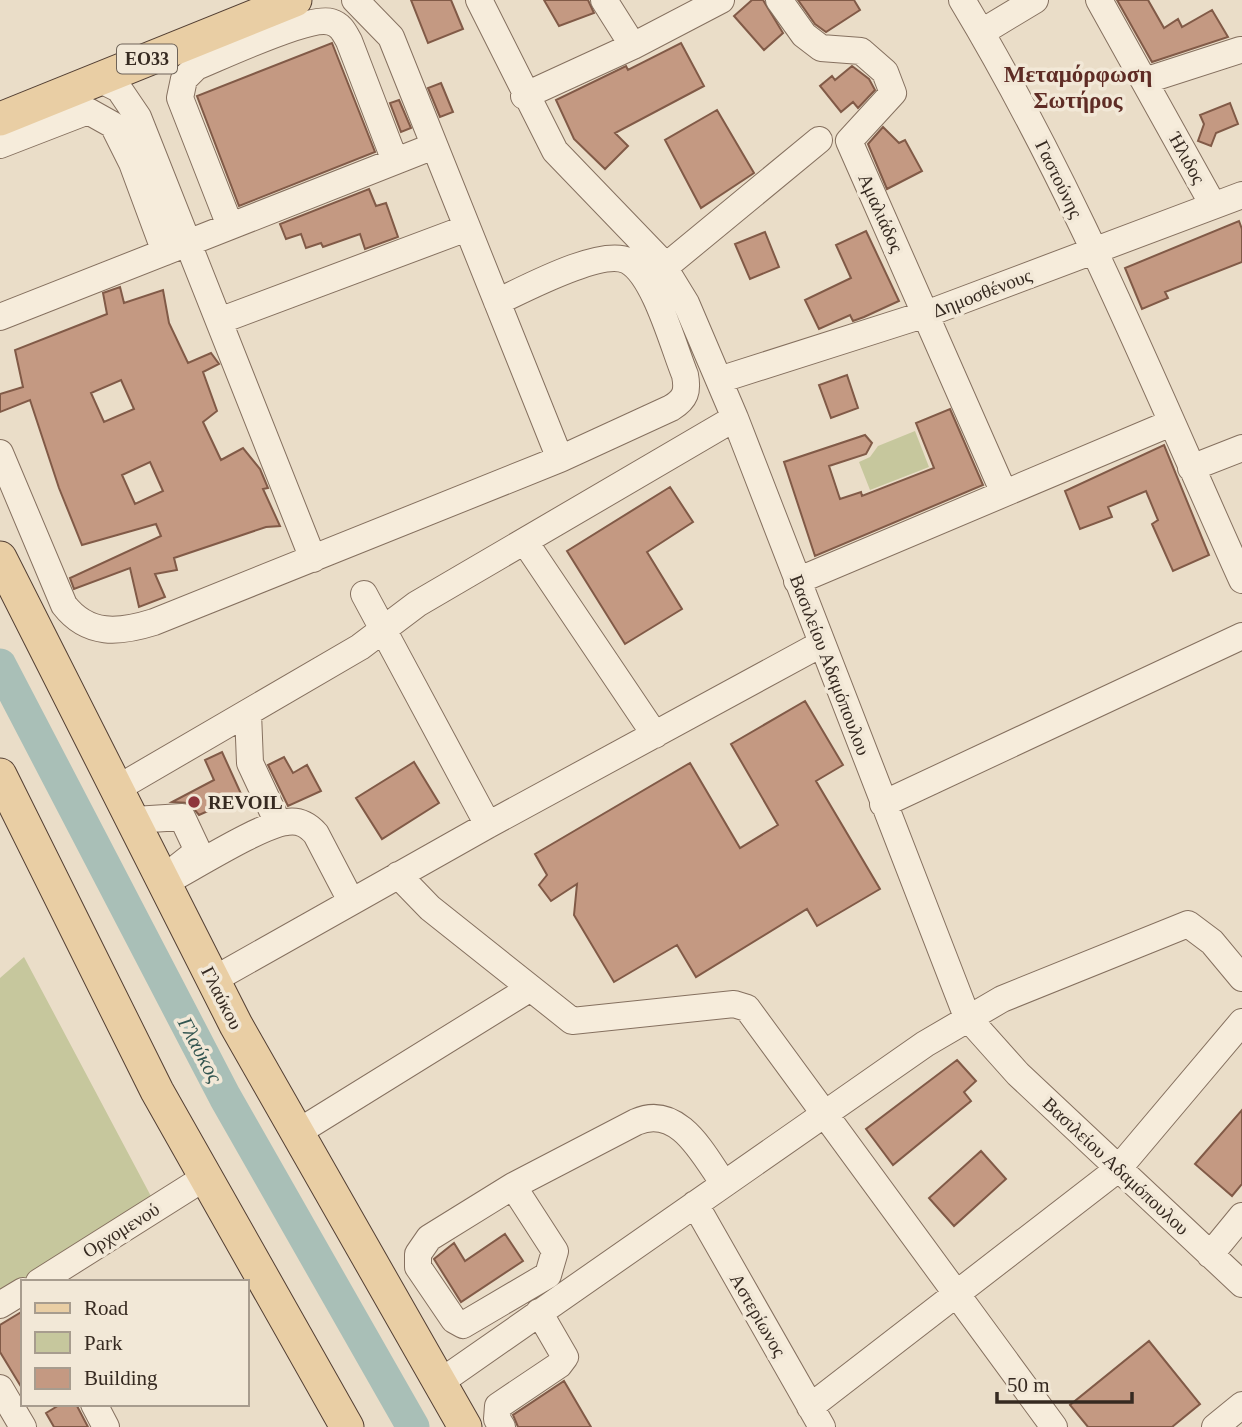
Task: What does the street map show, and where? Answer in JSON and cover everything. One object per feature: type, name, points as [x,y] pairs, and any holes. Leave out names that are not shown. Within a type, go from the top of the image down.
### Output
[{"type":"main road","name":"ΕΟ33","points":[[2,121],[184,45],[276,3]]},
{"type":"main road","name":"Γλαύκου","points":[[0,558],[213,980],[295,1134],[465,1427]]},
{"type":"main road","points":[[4,793],[204,1178],[347,1427]]},
{"type":"street","points":[[355,0],[365,6],[391,37]]},
{"type":"street","points":[[384,0],[391,37],[560,459]]},
{"type":"street","name":"Βασιλείου Αδαμόπουλου","points":[[478,0],[524,96],[560,159],[665,267],[686,303],[735,418],[967,1017],[1018,1074],[1242,1284]]},
{"type":"street","points":[[604,0],[633,46]]},
{"type":"street","points":[[524,96],[633,46],[721,0]]},
{"type":"street","name":"Αμαλιάδος","points":[[779,0],[813,42],[833,50],[862,51],[890,78],[893,93],[849,141],[1004,493]]},
{"type":"street","name":"Γαστούνης","points":[[962,0],[982,32],[1094,249],[1242,580]]},
{"type":"street","points":[[982,32],[1035,0]]},
{"type":"street","name":"Ήλιδος","points":[[1099,0],[1144,81],[1234,201]]},
{"type":"street","points":[[230,226],[180,98],[184,79],[196,66],[315,21],[329,21],[340,26],[349,41],[395,162]]},
{"type":"street","points":[[138,117],[139,89],[144,76],[162,58],[184,45]]},
{"type":"street","points":[[1144,81],[1240,50]]},
{"type":"street","points":[[99,79],[119,89],[138,117],[176,248]]},
{"type":"street","points":[[2,121],[88,111],[113,125],[176,248],[219,321],[313,559]]},
{"type":"street","points":[[665,267],[820,140]]},
{"type":"street","points":[[0,317],[435,146]]},
{"type":"street","name":"Δημοσθένους","points":[[719,380],[926,314],[1094,249],[1234,201]]},
{"type":"street","points":[[219,321],[467,228]]},
{"type":"street","points":[[0,453],[53,584],[75,618],[87,627],[110,631],[145,625],[560,459],[671,408],[685,398],[685,375],[648,284],[630,262],[623,259],[594,261],[497,302]]},
{"type":"street","points":[[118,788],[384,631],[418,604],[735,418]]},
{"type":"street","points":[[797,581],[1171,423]]},
{"type":"street","points":[[1191,468],[1242,448]]},
{"type":"street","points":[[525,542],[655,735]]},
{"type":"street","points":[[364,594],[488,825]]},
{"type":"street","points":[[883,804],[1242,636]]},
{"type":"street","points":[[213,980],[488,825],[821,644]]},
{"type":"street","points":[[248,713],[250,763],[278,823]]},
{"type":"street","points":[[134,820],[181,817],[198,851],[163,882]]},
{"type":"street","points":[[163,882],[278,823],[296,822],[310,827],[351,901]]},
{"type":"street","points":[[398,875],[416,896],[562,1016],[575,1022],[743,1006],[753,1013],[824,1117],[958,1294],[1054,1427]]},
{"type":"street","points":[[439,1383],[539,1311],[967,1017],[1002,999],[1188,924],[1212,942],[1242,978]]},
{"type":"street","points":[[295,1134],[529,989]]},
{"type":"street","points":[[816,1417],[958,1294],[1118,1169],[1242,1022]]},
{"type":"street","points":[[513,1186],[555,1251],[553,1264],[548,1275],[469,1324],[463,1325],[454,1320],[418,1267],[418,1254],[429,1238],[513,1186],[636,1122],[651,1118],[668,1121],[686,1132],[724,1184]]},
{"type":"street","name":"Ορχομενού","points":[[41,1280],[204,1178]]},
{"type":"street","name":"Αστερίωνος","points":[[695,1204],[816,1417]]},
{"type":"street","points":[[1210,1255],[1242,1216]]},
{"type":"street","points":[[0,1305],[21,1293]]},
{"type":"street","points":[[502,1427],[497,1419],[498,1406],[559,1366],[565,1357],[539,1311]]},
{"type":"street","points":[[469,1324],[486,1349]]},
{"type":"street","points":[[0,1388],[23,1427]]},
{"type":"street","points":[[1215,1427],[1242,1405]]},
{"type":"street","points":[[95,1406],[106,1427]]},
{"type":"green space","points":[[915,431],[929,467],[870,490],[859,462],[870,457],[878,446]]},
{"type":"green space","points":[[24,957],[153,1200],[0,1294],[0,978]]},
{"type":"building","points":[[411,0],[451,0],[463,29],[428,43]]},
{"type":"building","points":[[544,0],[588,0],[594,13],[559,26]]},
{"type":"building","points":[[752,0],[763,0],[783,33],[764,50],[734,16]]},
{"type":"building","points":[[798,0],[854,0],[860,10],[826,32],[815,24]]},
{"type":"building","points":[[1117,0],[1148,0],[1164,28],[1178,19],[1182,27],[1212,10],[1228,37],[1152,62]]},
{"type":"building","points":[[332,43],[375,152],[239,206],[197,96]]},
{"type":"building","points":[[681,43],[704,86],[615,133],[628,146],[605,169],[574,139],[556,100],[626,66],[628,70]]},
{"type":"building","points":[[852,66],[869,79],[875,90],[858,108],[853,102],[841,112],[820,86],[832,76],[835,80]]},
{"type":"building","points":[[441,83],[453,112],[440,117],[428,88]]},
{"type":"building","points":[[399,100],[411,128],[401,132],[390,103]]},
{"type":"building","points":[[1230,103],[1238,124],[1216,133],[1211,146],[1198,141],[1204,124],[1200,115]]},
{"type":"building","points":[[717,110],[754,173],[701,208],[665,140]]},
{"type":"building","points":[[883,127],[899,143],[905,140],[922,171],[887,189],[868,144]]},
{"type":"building","points":[[369,189],[376,206],[386,203],[398,237],[365,249],[360,234],[323,247],[321,243],[306,248],[301,234],[286,239],[280,224]]},
{"type":"building","points":[[1239,221],[1242,229],[1242,262],[1165,292],[1168,298],[1142,309],[1125,268]]},
{"type":"building","points":[[866,231],[899,301],[853,321],[850,315],[819,329],[805,300],[851,278],[836,245]]},
{"type":"building","points":[[765,232],[779,267],[750,279],[735,244]]},
{"type":"building","points":[[120,287],[124,303],[163,290],[169,323],[188,363],[211,353],[219,364],[203,372],[217,411],[203,422],[221,460],[243,448],[260,469],[268,488],[263,489],[280,526],[266,527],[174,558],[177,570],[155,574],[165,597],[139,607],[130,568],[74,589],[70,578],[161,536],[156,524],[82,545],[59,488],[30,400],[0,412],[0,394],[23,387],[15,350],[107,314],[103,293]],"holes":[[[121,380],[134,409],[104,422],[91,393]],[[150,462],[163,491],[135,504],[122,475]]]},
{"type":"building","points":[[847,375],[858,408],[831,418],[819,385]]},
{"type":"building","points":[[950,409],[983,485],[815,556],[784,462],[865,435],[872,443],[866,454],[829,466],[840,499],[861,492],[862,496],[934,468],[916,423]]},
{"type":"building","points":[[1164,445],[1209,555],[1173,571],[1152,524],[1158,520],[1146,491],[1108,507],[1112,517],[1080,529],[1065,491]]},
{"type":"building","points":[[670,487],[693,522],[647,552],[682,609],[625,644],[567,551]]},
{"type":"building","points":[[805,701],[843,765],[816,781],[880,889],[817,926],[807,909],[696,977],[677,945],[614,982],[574,915],[577,884],[551,901],[539,885],[547,875],[535,854],[690,763],[740,848],[778,825],[731,744]]},
{"type":"building","points":[[222,752],[242,796],[199,815],[189,803],[172,802],[214,780],[205,760]]},
{"type":"building","points":[[284,757],[293,773],[307,765],[321,791],[288,806],[268,765]]},
{"type":"building","points":[[414,762],[439,803],[382,839],[356,798]]},
{"type":"building","points":[[957,1060],[976,1081],[964,1092],[971,1101],[893,1165],[866,1129]]},
{"type":"building","points":[[1242,1110],[1242,1184],[1232,1196],[1195,1164]]},
{"type":"building","points":[[981,1151],[1006,1179],[954,1226],[929,1198]]},
{"type":"building","points":[[505,1234],[523,1261],[461,1302],[434,1259],[454,1243],[465,1261]]},
{"type":"building","points":[[21,1312],[21,1387],[0,1352],[0,1325]]},
{"type":"building","points":[[1149,1341],[1200,1404],[1172,1427],[1088,1427],[1070,1405]]},
{"type":"building","points":[[564,1381],[591,1427],[518,1427],[513,1415]]},
{"type":"building","points":[[58,1406],[77,1406],[88,1427],[54,1427],[46,1413]]},
{"type":"waterway","name":"Γλαύκος","points":[[0,665],[225,1097],[413,1427]]},
{"type":"place","name":"REVOIL","points":[[194,802]]},
{"type":"district","name":"Μεταμόρφωση Σωτήρος","points":[[1078,87]]}]
